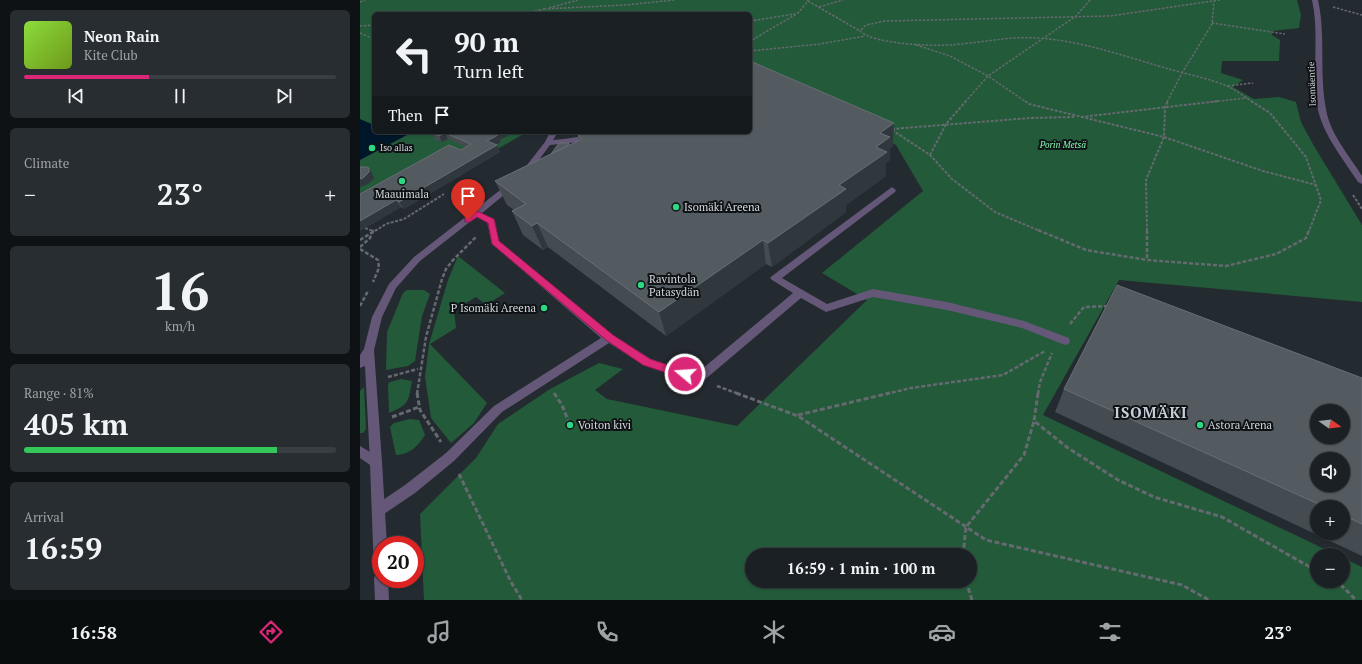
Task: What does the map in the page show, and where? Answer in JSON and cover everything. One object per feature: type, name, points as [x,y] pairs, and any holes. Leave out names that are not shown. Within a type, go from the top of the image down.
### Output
[{"type":"street","name":"Isomäentie","points":[[1315,0],[1319,19],[1320,88],[1322,110],[1329,131],[1362,182]]},
{"type":"street","points":[[380,536],[369,350],[377,317],[392,286],[417,259],[449,233],[477,214],[524,174],[548,143],[553,134]]},
{"type":"street","points":[[548,143],[569,142],[607,134]]},
{"type":"street","points":[[892,190],[775,278],[826,308],[873,293],[947,306],[1016,323],[1061,339]]},
{"type":"street","points":[[477,214],[491,221],[495,242],[609,338],[647,362],[698,379],[800,293]]},
{"type":"street","points":[[379,510],[410,489],[450,457],[498,409],[609,338]]},
{"type":"street","points":[[360,364],[369,350]]},
{"type":"street","points":[[360,451],[376,462]]},
{"type":"street","points":[[381,588],[382,600]]},
{"type":"path","points":[[360,2],[365,0]]},
{"type":"path","points":[[534,12],[578,0]]},
{"type":"path","points":[[544,10],[626,5],[675,0]]},
{"type":"path","points":[[819,8],[843,0]]},
{"type":"path","points":[[930,155],[946,124],[988,76],[1076,16],[1090,0]]},
{"type":"path","points":[[1147,260],[1146,180],[1164,137],[1165,107],[1182,73],[1212,23],[1214,0]]},
{"type":"path","points":[[860,31],[866,25],[885,21],[1110,16],[1220,0]]},
{"type":"path","points":[[752,40],[798,14],[808,1],[860,31],[865,36]]},
{"type":"path","points":[[752,21],[798,14]]},
{"type":"path","points":[[1212,23],[1285,34]]},
{"type":"path","points":[[360,26],[372,25]]},
{"type":"path","points":[[360,33],[372,38]]},
{"type":"path","points":[[752,51],[820,44],[865,36],[881,40],[914,44],[949,45],[1009,38],[1042,38],[1102,50],[1227,86],[1247,98],[1270,113],[1306,157],[1321,200],[1306,238],[1276,254],[1226,266],[1147,260],[1086,250],[995,212],[952,179],[930,155],[891,129],[1030,118],[1079,117],[1247,98]]},
{"type":"path","points":[[914,44],[950,56],[988,76],[1029,104],[1164,137],[1263,171],[1316,185]]},
{"type":"path","points":[[1227,86],[1253,83]]},
{"type":"path","points":[[360,240],[386,224],[404,219],[444,194]]},
{"type":"path","points":[[491,221],[457,255],[446,269],[438,285],[419,369],[417,405],[450,457],[511,582],[522,600]]},
{"type":"path","points":[[365,228],[373,231]]},
{"type":"path","points":[[373,231],[370,238],[360,248],[378,260],[378,268],[373,283]]},
{"type":"path","points":[[360,306],[370,289]]},
{"type":"path","points":[[964,548],[966,527],[1024,455],[1034,421],[1040,382],[1061,339],[1084,307],[1111,306]]},
{"type":"path","points":[[798,416],[911,388],[1003,374],[1050,348],[1061,339]]},
{"type":"path","points":[[371,381],[419,369]]},
{"type":"path","points":[[698,379],[798,416],[986,540],[1182,584],[1209,600]]},
{"type":"path","points":[[542,380],[564,405],[565,415],[570,425]]},
{"type":"path","points":[[374,425],[419,407]]},
{"type":"path","points":[[1034,421],[1068,448],[1118,480],[1154,497],[1222,517],[1310,567]]},
{"type":"path","points":[[968,588],[972,600]]},
{"type":"path","points":[[1344,588],[1356,600]]},
{"type":"green space","name":"Porin Metsä","points":[[360,0],[1297,0],[1301,15],[1299,28],[1272,31],[1272,35],[1280,40],[1279,61],[1222,61],[1221,73],[1243,80],[1233,87],[1254,99],[1279,97],[1296,102],[1301,122],[1362,225],[1362,302],[1119,280],[1043,415],[1322,548],[1310,548],[1310,588],[1350,588],[1350,561],[1362,567],[1362,600],[424,600],[424,536],[421,536],[420,514],[476,458],[498,424],[550,389],[599,363],[623,369],[595,390],[607,399],[737,426],[867,300],[822,273],[923,191],[896,145],[752,80],[752,12],[372,12],[372,134],[524,134],[360,229]]},
{"type":"green space","points":[[458,256],[505,293],[486,305],[476,297],[454,310],[456,328],[430,344],[487,403],[474,423],[451,443],[431,418],[425,377],[429,344],[448,280]]},
{"type":"green space","points":[[407,290],[424,290],[430,294],[422,316],[415,361],[408,366],[386,370],[387,332],[403,293]]},
{"type":"green space","points":[[401,379],[412,381],[409,398],[401,407],[389,413],[388,384]]},
{"type":"green space","points":[[364,387],[366,429],[363,433],[360,433],[360,391]]},
{"type":"green space","points":[[410,419],[419,420],[425,435],[409,452],[396,455],[390,427],[394,423]]},
{"type":"water","name":"Iso allas","points":[[360,119],[372,124],[372,134],[407,135],[360,160]]},
{"type":"building","name":"Isomäki Areena","points":[[752,62],[894,123],[880,133],[890,137],[876,147],[887,152],[839,185],[846,189],[768,243],[763,240],[659,312],[537,223],[532,226],[512,211],[526,204],[495,181],[582,139],[578,136],[582,134],[752,134]]},
{"type":"building","points":[[447,134],[498,135],[487,141],[497,145],[399,202],[396,200],[360,221],[360,194],[449,145],[461,150],[471,144]]},
{"type":"building","points":[[559,143],[569,143],[567,146],[551,154]]},
{"type":"building","points":[[360,167],[369,168],[369,172],[360,179]]},
{"type":"building","name":"Astora Arena","points":[[1117,285],[1362,378],[1362,524],[1350,518],[1350,500],[1310,500],[1064,389]]},
{"type":"place","name":"Iso allas","points":[[372,148]]},
{"type":"place","name":"Maauimala","points":[[402,181]]},
{"type":"place","name":"Isomäki Areena","points":[[676,207]]},
{"type":"place","name":"Ravintola Patasydän","points":[[641,285]]},
{"type":"place","name":"P Isomäki Areena","points":[[544,308]]},
{"type":"place","name":"Voiton kivi","points":[[570,425]]},
{"type":"place","name":"Astora Arena","points":[[1200,425]]},
{"type":"district","name":"ISOMÄKI","points":[[1151,413]]},
{"type":"route","points":[[468,220],[477,214],[491,221],[495,242],[609,338],[647,362],[685,374]]}]
